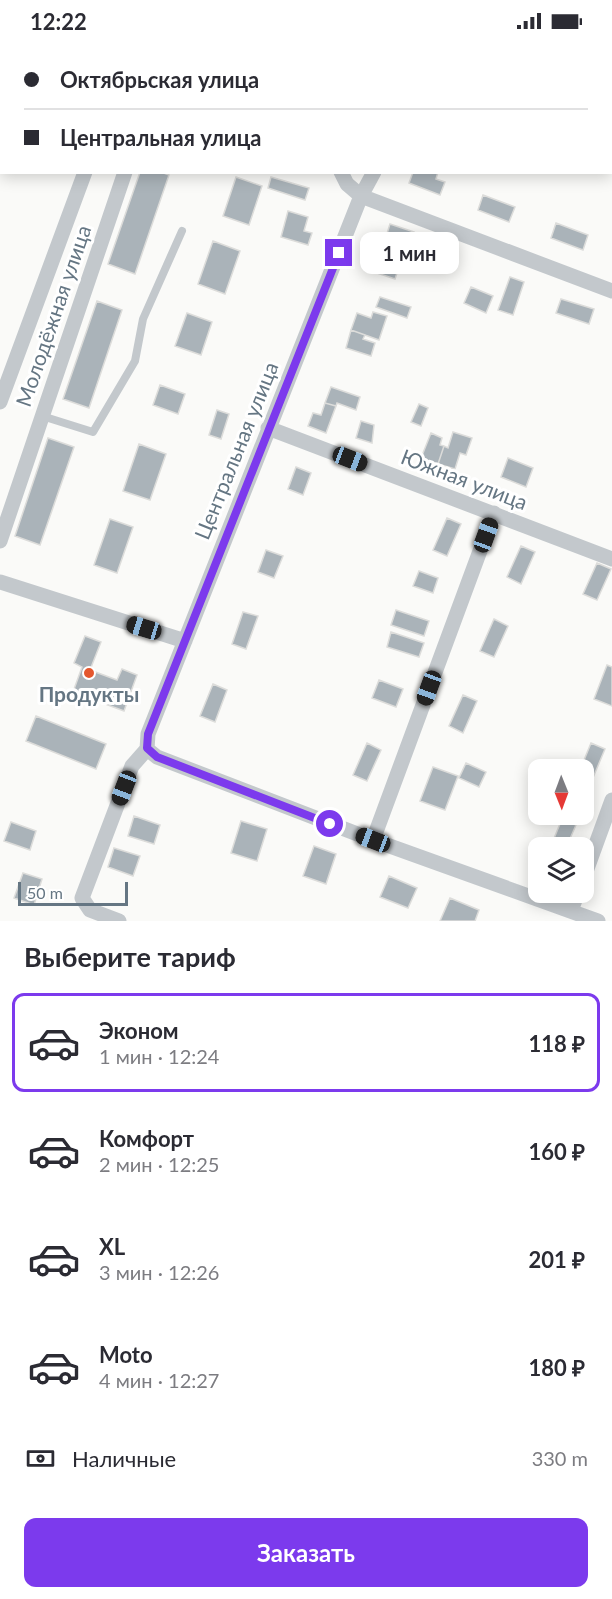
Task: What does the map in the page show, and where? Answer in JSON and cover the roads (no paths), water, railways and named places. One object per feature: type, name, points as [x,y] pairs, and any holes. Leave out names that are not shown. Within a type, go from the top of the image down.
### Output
[{"type":"street","points":[[2,393],[84,174]]},
{"type":"street","name":"Молодёжная улица","points":[[0,541],[124,174]]},
{"type":"street","points":[[341,174],[347,184],[361,196],[612,291]]},
{"type":"street","name":"Центральная улица","points":[[147,748],[148,734],[268,428],[361,196],[373,174]]},
{"type":"street","name":"Южная улица","points":[[268,428],[612,559]]},
{"type":"street","points":[[373,840],[494,513]]},
{"type":"street","points":[[0,582],[185,641]]},
{"type":"street","points":[[119,921],[90,910],[82,898],[132,766],[147,748],[157,757],[373,840],[598,921]]},
{"type":"street","points":[[594,850],[612,800]]},
{"type":"street","points":[[571,911],[574,903]]},
{"type":"lane","points":[[42,416],[93,432],[135,361],[143,319],[182,231]]},
{"type":"place","name":"Продукты","points":[[89,673]]}]
